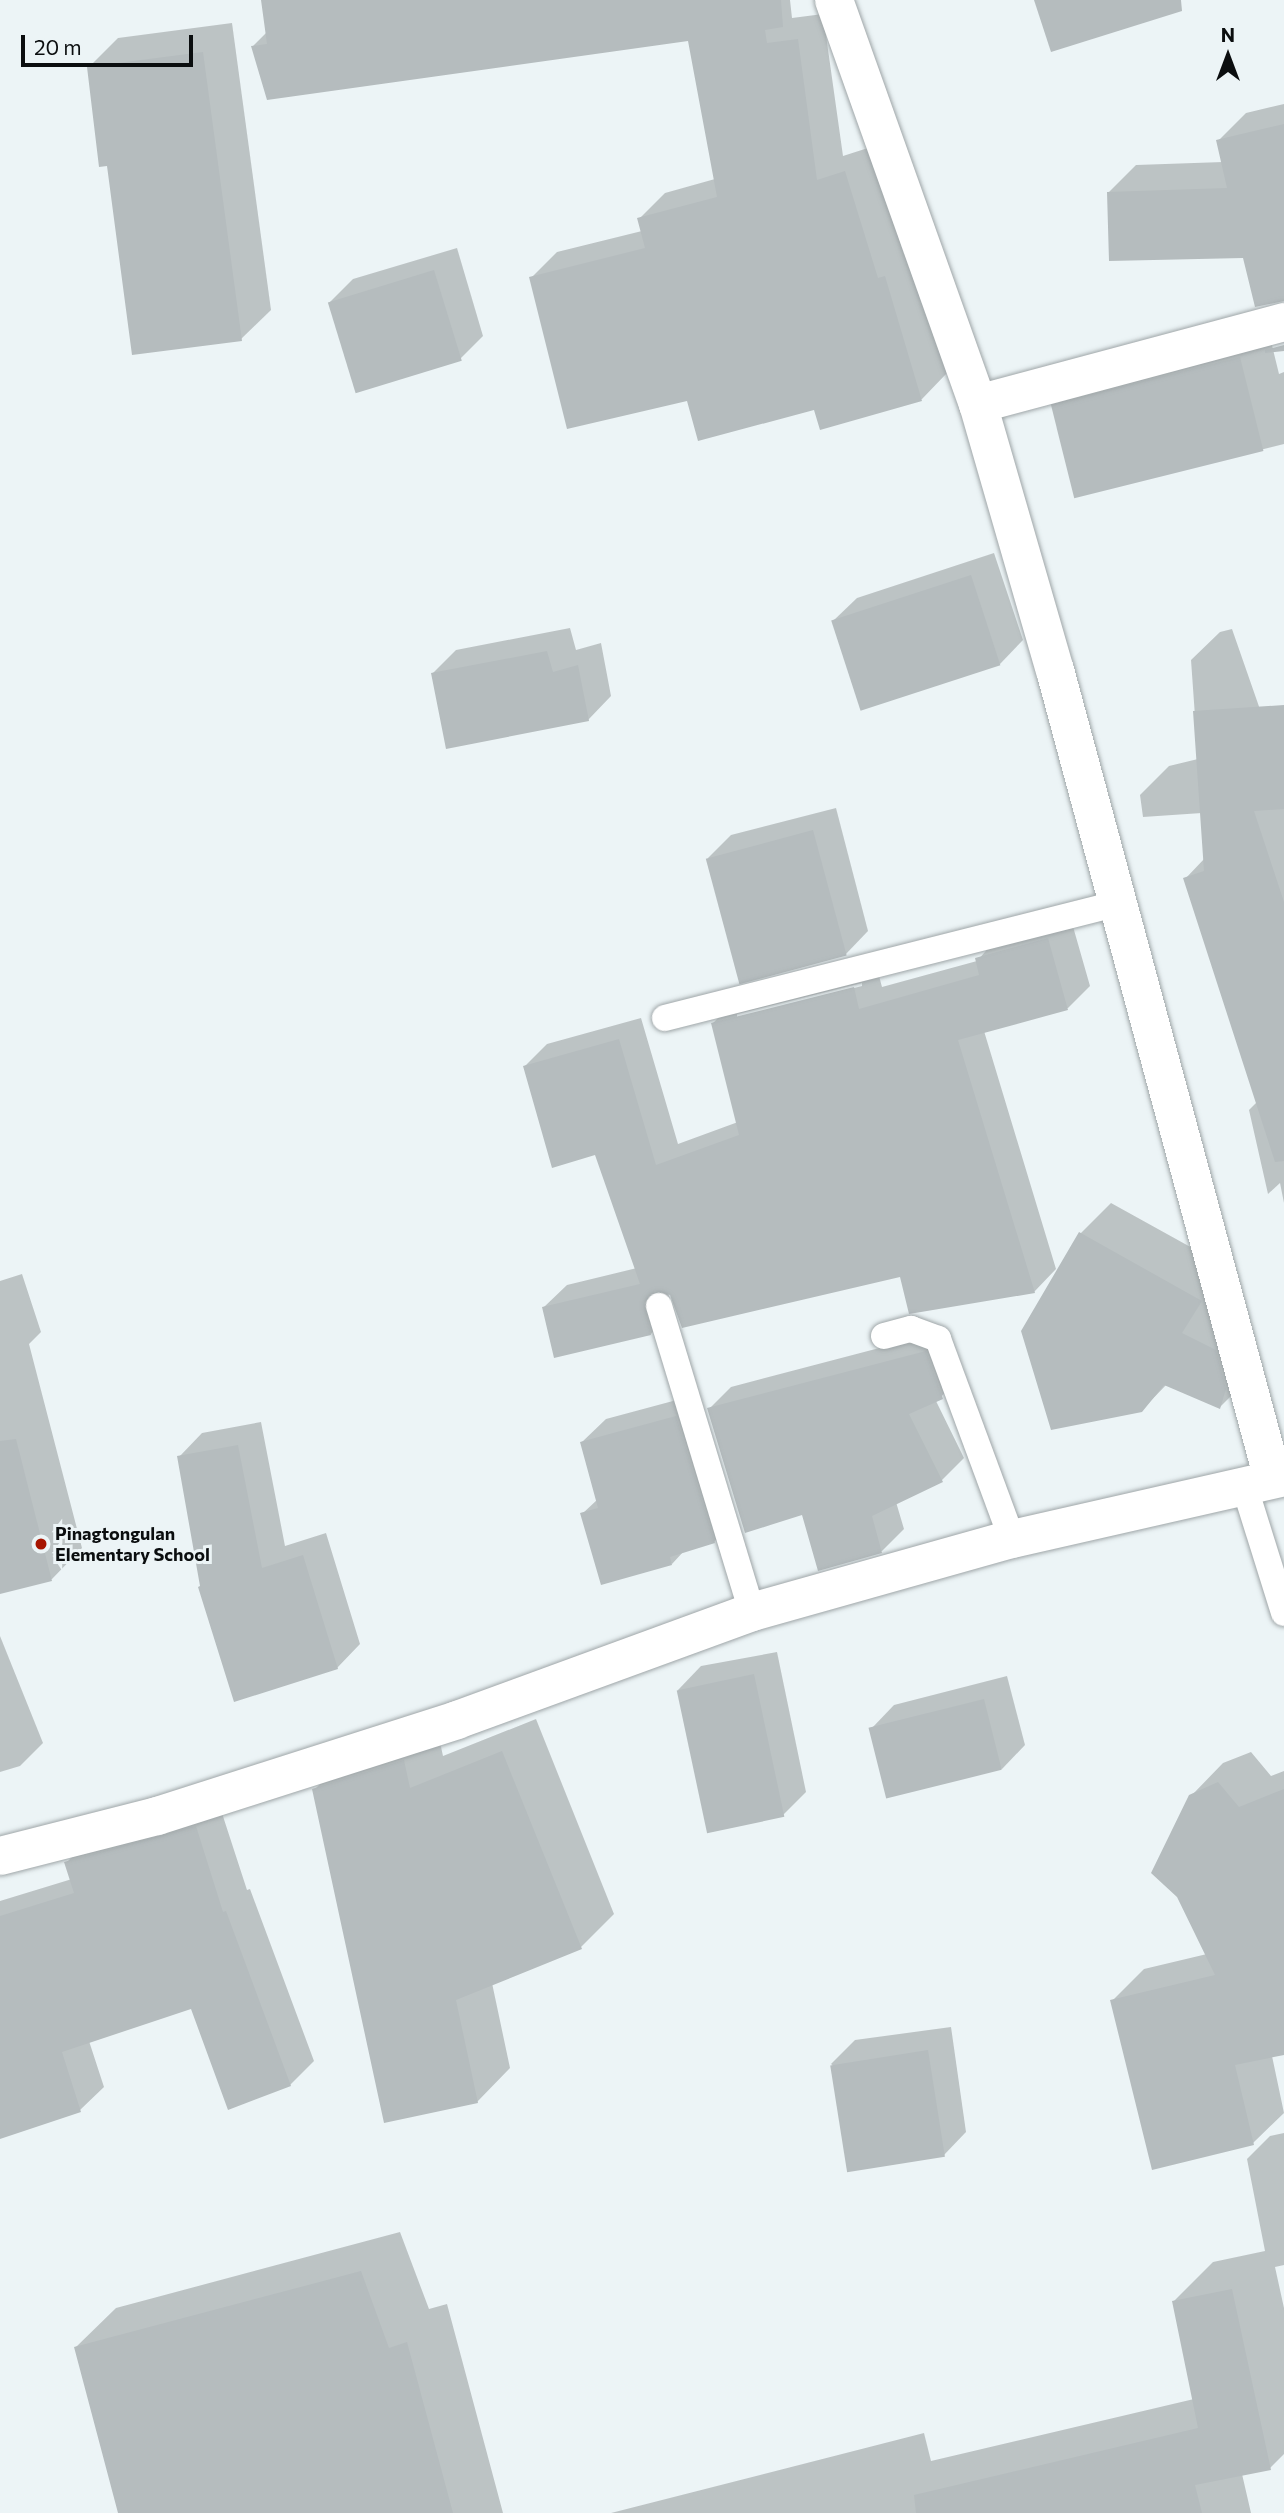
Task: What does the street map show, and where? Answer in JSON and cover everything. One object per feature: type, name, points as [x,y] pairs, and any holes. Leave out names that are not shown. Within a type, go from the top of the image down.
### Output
[{"type":"street","points":[[0,1856],[157,1816],[457,1720],[752,1612],[1012,1539],[1267,1480],[1055,670],[978,404],[834,0]]},
{"type":"street","points":[[978,404],[1284,322]]},
{"type":"lane","points":[[665,1018],[1117,904]]},
{"type":"lane","points":[[659,1306],[752,1612]]},
{"type":"lane","points":[[884,1336],[911,1329],[938,1339],[1012,1539]]},
{"type":"lane","points":[[1267,1480],[1284,1612]]},
{"type":"building","points":[[261,0],[781,0],[783,27],[765,30],[767,43],[798,39],[817,180],[845,171],[878,278],[885,276],[922,401],[820,430],[814,410],[698,441],[687,401],[567,429],[529,277],[645,248],[637,218],[717,197],[688,41],[267,100],[251,46],[267,44]]},
{"type":"building","points":[[1034,0],[1181,0],[1182,11],[1051,52]]},
{"type":"building","points":[[203,52],[242,341],[132,355],[107,166],[99,167],[87,67]]},
{"type":"building","points":[[1284,124],[1284,301],[1255,307],[1243,258],[1109,261],[1107,192],[1227,188],[1216,140]]},
{"type":"building","points":[[434,270],[462,361],[356,393],[328,302]]},
{"type":"building","points":[[1284,345],[1284,351],[1265,353],[1265,350]]},
{"type":"building","points":[[1240,357],[1263,451],[1074,498],[1051,404]]},
{"type":"building","points":[[971,575],[1000,665],[861,711],[831,620]]},
{"type":"building","points":[[547,651],[553,672],[578,665],[589,721],[446,749],[431,673]]},
{"type":"building","points":[[1284,705],[1284,809],[1254,811],[1284,902],[1284,1161],[1275,1162],[1183,878],[1204,871],[1193,711]]},
{"type":"building","points":[[813,830],[847,956],[739,984],[706,859]]},
{"type":"building","points":[[1048,938],[1068,1010],[958,1040],[1035,1293],[909,1314],[900,1277],[682,1328],[670,1295],[655,1291],[644,1303],[651,1335],[554,1358],[542,1307],[640,1284],[595,1155],[552,1168],[523,1066],[619,1039],[656,1165],[739,1135],[711,1023],[854,987],[859,1009],[979,975],[975,958]]},
{"type":"building","points":[[1079,1232],[1202,1301],[1182,1333],[1216,1350],[1226,1389],[1220,1409],[1164,1385],[1142,1412],[1051,1430],[1021,1331]]},
{"type":"building","points":[[926,1351],[943,1399],[909,1414],[943,1482],[872,1516],[882,1553],[818,1571],[802,1515],[745,1533],[707,1408]]},
{"type":"building","points":[[676,1416],[715,1543],[670,1557],[672,1565],[601,1585],[580,1513],[598,1508],[580,1442]]},
{"type":"building","points":[[16,1439],[52,1581],[0,1594],[0,1441]]},
{"type":"building","points":[[238,1445],[262,1568],[303,1555],[338,1669],[234,1702],[198,1587],[200,1586],[177,1456]]},
{"type":"building","points":[[754,1674],[784,1817],[707,1833],[677,1690]]},
{"type":"building","points":[[984,1699],[1002,1770],[886,1799],[869,1728]]},
{"type":"building","points":[[502,1751],[582,1949],[456,2000],[478,2103],[384,2123],[312,1789],[404,1760],[410,1788]]},
{"type":"building","points":[[1218,1782],[1239,1807],[1284,1789],[1284,2055],[1235,2065],[1254,2145],[1152,2170],[1110,2000],[1215,1975],[1177,1897],[1151,1873],[1189,1795]]},
{"type":"building","points":[[196,1826],[223,1912],[226,1911],[291,2086],[228,2110],[191,2009],[62,2052],[81,2112],[0,2139],[0,1916],[74,1893],[64,1862]]},
{"type":"building","points":[[928,2050],[945,2157],[847,2172],[830,2065]]},
{"type":"building","points":[[361,2271],[389,2348],[407,2342],[453,2513],[118,2513],[74,2347]]},
{"type":"building","points":[[1232,2289],[1271,2470],[1195,2485],[1202,2513],[916,2513],[914,2495],[1198,2428],[1172,2301]]},
{"type":"place","name":"Pinagtongulan Elementary School","points":[[41,1544]]}]
